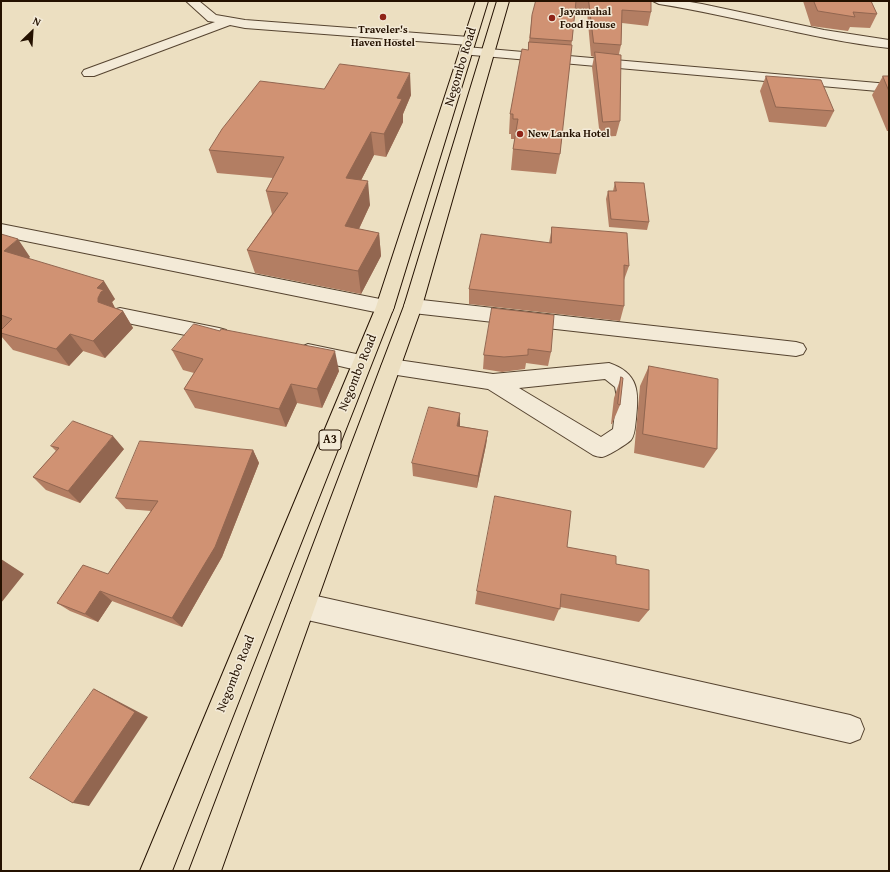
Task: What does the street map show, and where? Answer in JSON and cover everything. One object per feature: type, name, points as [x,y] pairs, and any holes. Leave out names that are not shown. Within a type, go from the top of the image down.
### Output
[{"type":"highway","name":"Negombo Road","points":[[205,871],[413,306],[474,49],[482,1]]},
{"type":"highway","name":"Negombo Road","points":[[156,871],[361,363],[386,307],[474,49],[503,1]]},
{"type":"street","points":[[192,1],[212,18],[245,24],[474,49],[889,88]]},
{"type":"street","points":[[659,1],[715,10],[796,29],[858,41],[889,44]]},
{"type":"street","points":[[89,72],[230,21]]},
{"type":"street","points":[[1,230],[386,307]]},
{"type":"street","points":[[413,306],[796,349]]},
{"type":"street","points":[[120,315],[237,338]]},
{"type":"street","points":[[291,349],[361,363]]},
{"type":"street","points":[[391,368],[493,382],[609,371],[625,383],[628,397],[623,434],[601,448],[493,382]]},
{"type":"street","points":[[303,606],[850,729]]},
{"type":"building","points":[[536,1],[576,1],[572,41],[530,38],[532,15]]},
{"type":"building","points":[[589,1],[651,1],[651,12],[622,10],[621,45],[594,43]]},
{"type":"building","points":[[814,1],[871,1],[877,14],[853,12],[855,17],[818,11]]},
{"type":"building","points":[[529,42],[572,45],[560,154],[513,149],[518,119],[513,119],[513,114],[510,114],[522,49],[528,50]]},
{"type":"building","points":[[595,52],[621,55],[620,121],[603,122]]},
{"type":"building","points":[[340,64],[410,73],[397,98],[402,99],[384,134],[371,132],[346,178],[368,181],[345,226],[379,233],[358,271],[247,250],[288,193],[266,191],[284,157],[209,150],[222,129],[260,81],[324,89]]},
{"type":"building","points":[[766,76],[821,80],[834,111],[776,107]]},
{"type":"building","points":[[883,76],[889,76],[889,91]]},
{"type":"building","points":[[615,182],[644,183],[649,222],[611,219],[608,191],[616,191]]},
{"type":"building","points":[[552,227],[627,233],[629,266],[624,265],[624,306],[469,289],[481,234],[551,243]]},
{"type":"building","points":[[1,234],[18,239],[4,251],[104,281],[97,288],[104,290],[98,298],[98,302],[123,311],[93,341],[70,334],[56,349],[1,333],[1,330],[12,319],[1,315]]},
{"type":"building","points":[[492,308],[554,315],[551,352],[528,349],[528,355],[504,357],[484,355]]},
{"type":"building","points":[[194,324],[220,331],[221,329],[335,351],[317,389],[291,384],[279,409],[184,389],[203,359],[172,350]]},
{"type":"building","points":[[649,366],[718,379],[717,449],[643,434]]},
{"type":"building","points":[[621,377],[623,378],[620,405],[618,404]]},
{"type":"building","points":[[429,407],[460,413],[457,426],[488,431],[478,476],[412,463]]},
{"type":"building","points":[[73,421],[113,436],[68,491],[33,477],[59,448],[51,446]]},
{"type":"building","points":[[140,441],[253,450],[215,547],[172,618],[100,591],[85,614],[57,603],[83,565],[108,574],[158,501],[116,498]]},
{"type":"building","points":[[495,496],[571,511],[567,547],[616,556],[616,564],[649,570],[649,610],[561,594],[560,609],[477,591]]},
{"type":"building","points":[[94,689],[135,712],[73,803],[30,778]]},
{"type":"place","name":"Traveler's Haven Hostel","points":[[383,17]]},
{"type":"place","name":"Jayamahal Food House","points":[[552,18]]},
{"type":"place","name":"New Lanka Hotel","points":[[520,134]]}]
